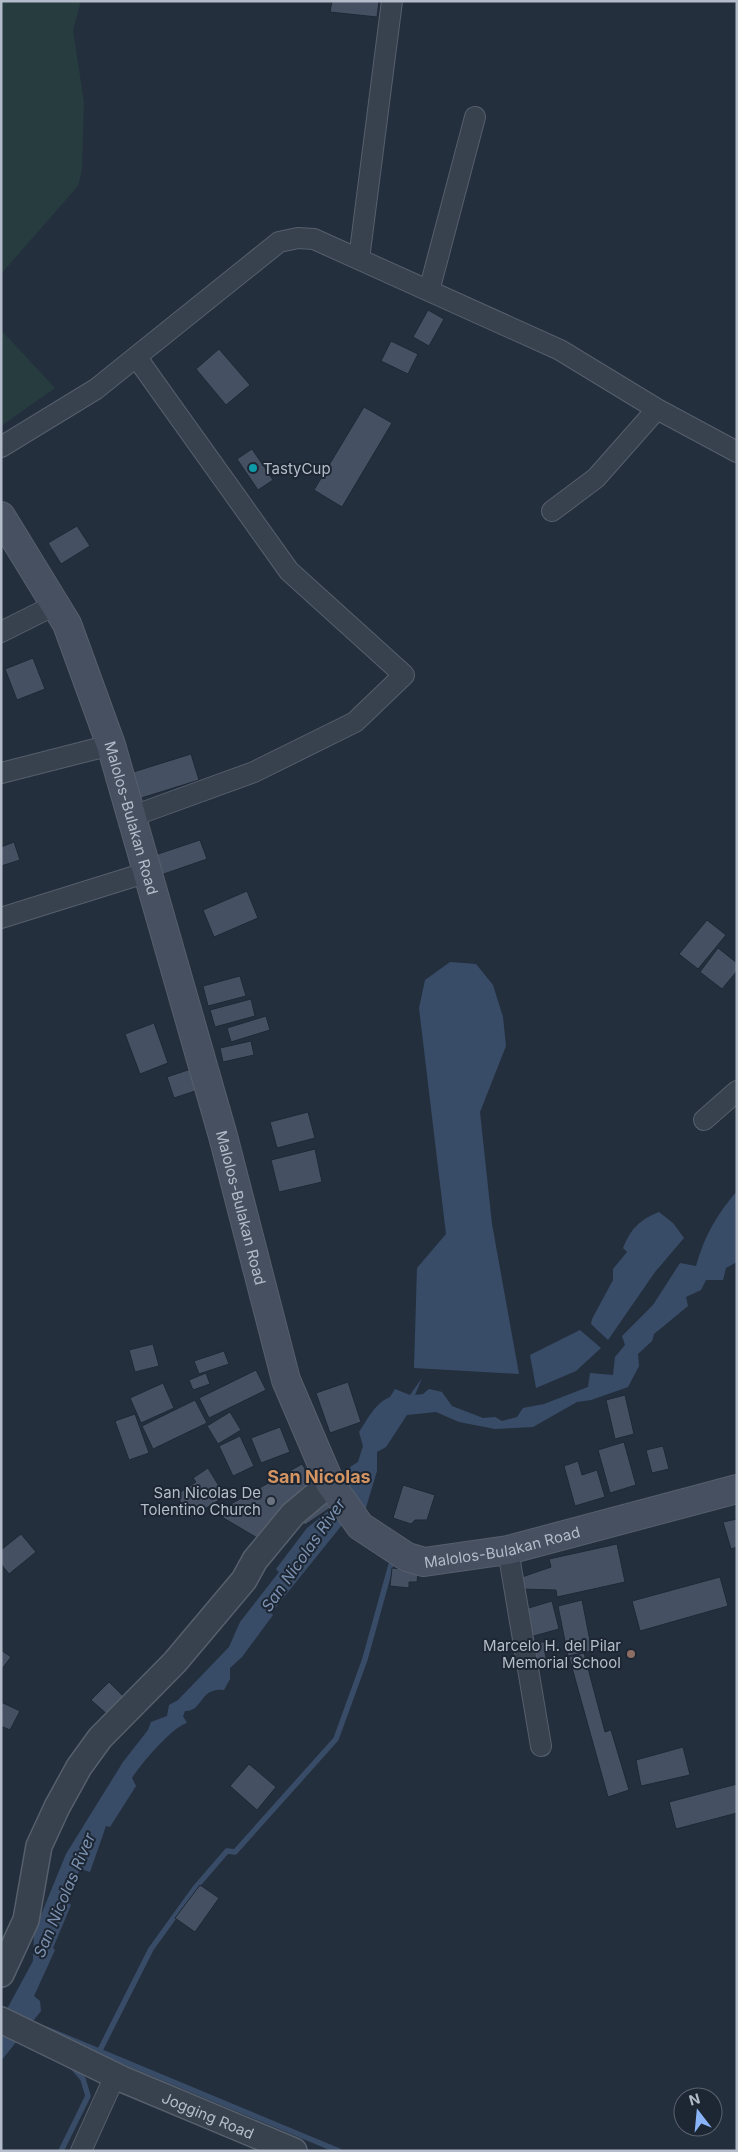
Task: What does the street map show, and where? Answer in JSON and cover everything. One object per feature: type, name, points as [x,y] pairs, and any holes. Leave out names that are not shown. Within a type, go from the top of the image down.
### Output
[{"type":"main road","name":"Malolos-Bulakan Road","points":[[1,516],[57,604],[67,624],[111,745],[133,816],[223,1136],[286,1380],[334,1488],[360,1526],[407,1557],[424,1562],[508,1550],[737,1489]]},
{"type":"street","points":[[359,260],[392,1]]},
{"type":"street","points":[[429,291],[475,116]]},
{"type":"street","points":[[1,447],[96,389],[137,358],[279,242],[298,238],[314,240],[560,350],[657,409],[737,452]]},
{"type":"street","points":[[133,816],[254,772],[355,722],[404,675],[289,571],[137,358]]},
{"type":"street","points":[[552,511],[596,478],[657,409]]},
{"type":"street","points":[[1,632],[57,604]]},
{"type":"street","points":[[1,773],[111,745]]},
{"type":"street","points":[[1,918],[148,872]]},
{"type":"street","points":[[704,1120],[737,1091]]},
{"type":"street","points":[[1,1974],[26,1920],[39,1846],[57,1807],[79,1768],[100,1738],[181,1654],[244,1580],[255,1560],[293,1514],[334,1488]]},
{"type":"street","points":[[508,1550],[540,1746]]},
{"type":"street","name":"Jogging Road","points":[[1,2020],[118,2078],[294,2151]]},
{"type":"street","points":[[81,2151],[118,2078]]},
{"type":"green space","points":[[1,1],[81,1],[73,30],[84,102],[82,170],[78,186],[1,274]]},
{"type":"green space","points":[[1,330],[55,388],[1,426]]},
{"type":"water","points":[[450,962],[476,964],[493,985],[503,1017],[506,1046],[480,1112],[492,1224],[519,1374],[414,1368],[417,1268],[446,1234],[419,1008],[425,980]]},
{"type":"water","points":[[737,1191],[737,1262],[726,1268],[723,1280],[706,1280],[701,1290],[686,1297],[688,1306],[654,1334],[652,1341],[638,1354],[639,1366],[628,1387],[591,1400],[577,1402],[533,1427],[495,1429],[459,1422],[436,1412],[407,1415],[386,1447],[377,1452],[377,1471],[365,1511],[349,1484],[350,1467],[358,1462],[363,1446],[359,1432],[376,1407],[390,1397],[395,1389],[410,1395],[422,1378],[415,1395],[423,1394],[429,1389],[442,1392],[452,1406],[483,1418],[495,1417],[502,1421],[517,1417],[523,1408],[544,1404],[588,1387],[590,1373],[613,1375],[615,1357],[625,1345],[622,1336],[653,1305],[680,1263],[696,1266],[712,1226],[723,1208]]},
{"type":"water","points":[[659,1212],[673,1223],[684,1238],[655,1272],[608,1340],[591,1324],[592,1319],[613,1280],[613,1269],[627,1252],[623,1248],[629,1235],[646,1218]]},
{"type":"water","points":[[580,1330],[601,1348],[576,1371],[536,1388],[530,1355]]},
{"type":"water","name":"San Nicolas River","points":[[332,1508],[342,1525],[271,1613],[273,1615],[242,1657],[230,1668],[230,1679],[224,1690],[210,1692],[195,1708],[185,1711],[183,1716],[187,1723],[165,1738],[132,1778],[136,1786],[110,1827],[106,1826],[90,1872],[80,1869],[66,1900],[71,1905],[53,1948],[55,1950],[34,1996],[40,2001],[41,2011],[1,2061],[1,2020],[33,1961],[34,1932],[66,1854],[123,1762],[148,1730],[151,1722],[167,1716],[169,1705],[178,1700],[229,1647],[240,1622],[279,1572],[276,1569],[307,1528]]},
{"type":"building","points":[[332,1],[379,1],[377,17],[330,12]]},
{"type":"building","points":[[428,310],[444,319],[429,346],[413,337]]},
{"type":"building","points":[[391,341],[418,354],[408,374],[381,361]]},
{"type":"building","points":[[219,349],[250,385],[226,405],[196,369]]},
{"type":"building","points":[[364,407],[392,423],[342,507],[314,490]]},
{"type":"building","name":"TastyCup","points":[[252,449],[273,480],[258,490],[237,459]]},
{"type":"building","points":[[77,526],[90,546],[61,564],[48,543]]},
{"type":"building","points":[[33,658],[45,689],[17,700],[5,669]]},
{"type":"building","points":[[191,754],[199,780],[138,799],[130,773]]},
{"type":"building","points":[[200,840],[207,859],[158,876],[152,856]]},
{"type":"building","points":[[14,842],[20,860],[1,866],[1,847]]},
{"type":"building","points":[[247,891],[258,918],[214,937],[203,910]]},
{"type":"building","points":[[707,920],[726,935],[698,969],[679,954]]},
{"type":"building","points":[[718,948],[737,963],[737,971],[722,989],[700,972]]},
{"type":"building","points":[[240,976],[246,996],[208,1006],[203,986]]},
{"type":"building","points":[[251,999],[255,1016],[215,1027],[210,1010]]},
{"type":"building","points":[[266,1016],[270,1030],[231,1042],[227,1028]]},
{"type":"building","points":[[154,1023],[168,1063],[140,1074],[125,1034]]},
{"type":"building","points":[[251,1041],[254,1055],[223,1062],[220,1048]]},
{"type":"building","points":[[194,1068],[201,1089],[174,1098],[167,1077]]},
{"type":"building","points":[[308,1112],[315,1138],[277,1148],[270,1122]]},
{"type":"building","points":[[315,1149],[322,1182],[279,1192],[271,1160]]},
{"type":"building","points":[[153,1344],[159,1366],[135,1372],[129,1350]]},
{"type":"building","points":[[224,1351],[229,1364],[199,1374],[194,1361]]},
{"type":"building","points":[[256,1370],[266,1390],[209,1418],[199,1398]]},
{"type":"building","points":[[206,1373],[210,1384],[193,1390],[189,1380]]},
{"type":"building","points":[[348,1382],[361,1422],[330,1433],[316,1393]]},
{"type":"building","points":[[163,1383],[174,1408],[141,1423],[130,1398]]},
{"type":"building","points":[[625,1395],[634,1434],[615,1439],[606,1400]]},
{"type":"building","points":[[195,1400],[207,1423],[153,1449],[142,1426]]},
{"type":"building","points":[[230,1412],[241,1430],[218,1444],[207,1426]]},
{"type":"building","points":[[135,1414],[149,1453],[129,1460],[115,1421]]},
{"type":"building","points":[[280,1427],[290,1452],[261,1463],[251,1438]]},
{"type":"building","points":[[240,1436],[254,1466],[233,1476],[219,1446]]},
{"type":"building","points":[[624,1442],[636,1485],[610,1493],[598,1450]]},
{"type":"building","points":[[663,1446],[669,1469],[652,1473],[646,1450]]},
{"type":"building","points":[[578,1461],[582,1475],[597,1470],[605,1497],[575,1506],[564,1466]]},
{"type":"building","name":"San Nicolas De Tolentino Church","points":[[302,1464],[319,1491],[259,1539],[215,1513]]},
{"type":"building","points":[[208,1468],[225,1496],[191,1518],[176,1495],[196,1482],[193,1478]]},
{"type":"building","points":[[403,1485],[435,1495],[427,1520],[415,1520],[411,1524],[393,1518]]},
{"type":"building","points":[[320,1493],[330,1508],[305,1525],[295,1513]]},
{"type":"building","points":[[737,1519],[737,1547],[731,1549],[723,1522]]},
{"type":"building","points":[[21,1534],[36,1552],[9,1574],[1,1564],[1,1550]]},
{"type":"building","points":[[617,1544],[625,1582],[557,1597],[556,1590],[521,1589],[519,1578],[551,1567],[549,1559]]},
{"type":"building","points":[[392,1568],[418,1571],[417,1582],[409,1582],[409,1588],[390,1586]]},
{"type":"building","points":[[720,1577],[728,1606],[640,1631],[632,1601]]},
{"type":"building","points":[[582,1600],[592,1651],[568,1656],[558,1606]]},
{"type":"building","points":[[552,1601],[559,1629],[530,1637],[522,1610]]},
{"type":"building","points":[[528,1642],[550,1642],[552,1650],[545,1653],[548,1666],[533,1671]]},
{"type":"building","points":[[1,1650],[11,1657],[1,1670]]},
{"type":"building","points":[[584,1653],[605,1732],[611,1730],[629,1790],[608,1797],[569,1657]]},
{"type":"building","points":[[109,1682],[125,1698],[108,1715],[91,1700]]},
{"type":"building","points":[[1,1702],[20,1711],[10,1730],[1,1726]]},
{"type":"building","points":[[683,1747],[690,1775],[641,1786],[636,1760]]},
{"type":"building","points":[[249,1764],[276,1787],[257,1810],[230,1786]]},
{"type":"building","points":[[737,1784],[737,1813],[676,1829],[669,1802]]},
{"type":"building","points":[[200,1885],[219,1898],[195,1932],[175,1918]]},
{"type":"waterway","points":[[95,2060],[151,1949],[195,1888],[227,1851],[235,1852],[336,1739],[365,1659],[391,1565]]},
{"type":"waterway","points":[[46,2029],[339,2151]]},
{"type":"waterway","points":[[61,2151],[88,2096],[83,2079],[71,2065]]},
{"type":"place","name":"TastyCup","points":[[253,468]]},
{"type":"place","name":"San Nicolas De Tolentino Church","points":[[271,1501]]},
{"type":"place","name":"Marcelo H. del Pilar Memorial School","points":[[631,1654]]},
{"type":"district","name":"San Nicolas","points":[[319,1476]]}]
